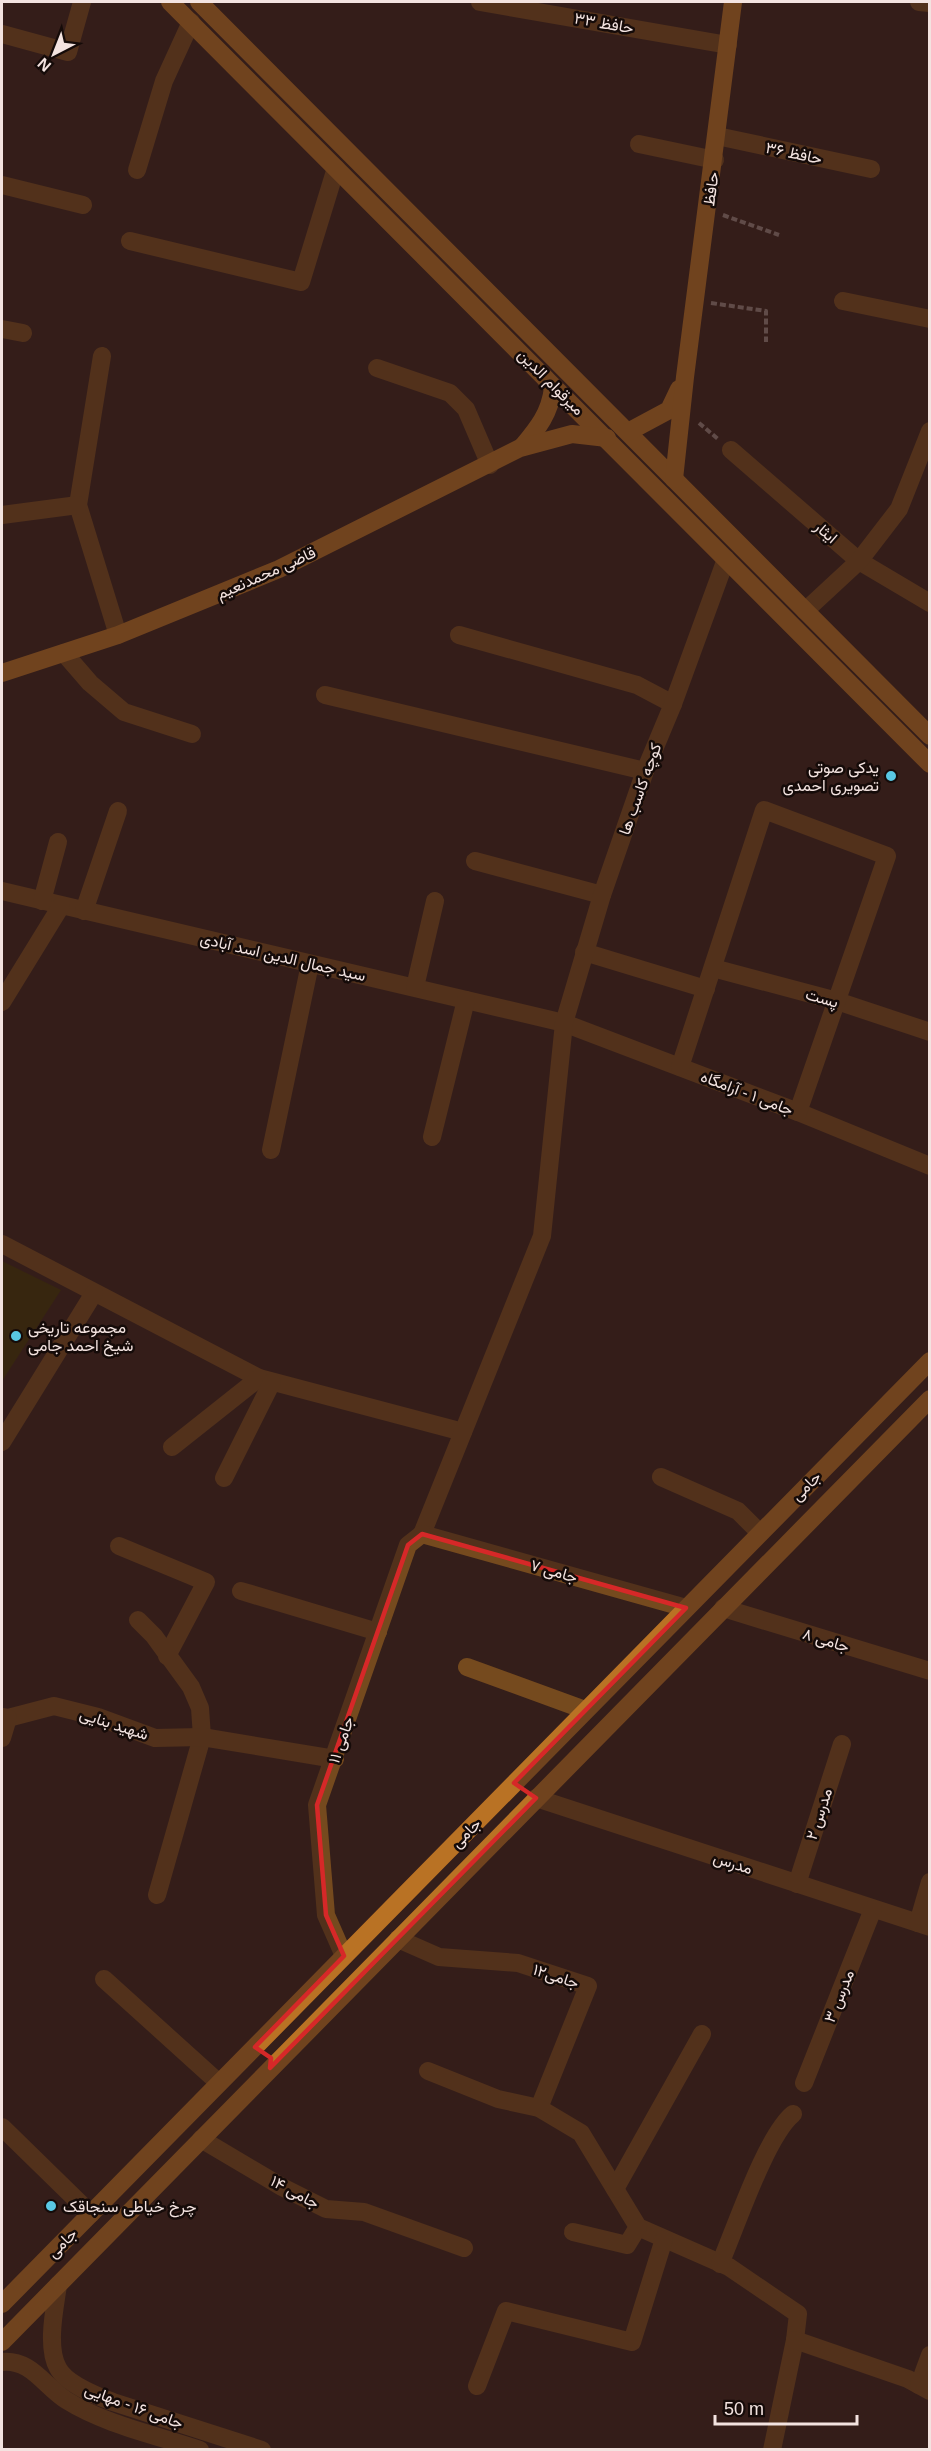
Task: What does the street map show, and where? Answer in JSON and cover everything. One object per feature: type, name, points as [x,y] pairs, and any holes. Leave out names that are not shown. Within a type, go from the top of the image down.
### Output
[{"type":"main road","name":"میرقوام الدین","points":[[170,2],[930,764]]},
{"type":"main road","name":"میرقوام الدین","points":[[199,2],[930,736]]},
{"type":"main road","name":"حافظ","points":[[685,377],[715,160],[733,2]]},
{"type":"main road","points":[[336,168],[350,152]]},
{"type":"main road","name":"قاضی محمدنعیم","points":[[520,448],[540,426],[550,406],[553,388],[541,372]]},
{"type":"main road","points":[[628,432],[669,410],[685,377]]},
{"type":"main road","points":[[674,479],[685,377]]},
{"type":"main road","name":"قاضی محمدنعیم","points":[[2,673],[118,635],[279,569],[520,448],[572,434],[607,438]]},
{"type":"main road","points":[[826,660],[835,659],[842,648]]},
{"type":"main road","points":[[862,696],[865,686],[875,683],[880,686]]},
{"type":"main road","name":"جامی","points":[[2,2304],[930,1361]]},
{"type":"main road","name":"جامی","points":[[2,2342],[930,1399]]},
{"type":"main road","points":[[514,1783],[537,1798]]},
{"type":"main road","points":[[291,2011],[291,2021],[298,2029],[308,2031]]},
{"type":"main road","points":[[255,2047],[265,2050],[271,2058],[270,2068]]},
{"type":"street","points":[[2,34],[68,52],[82,2]]},
{"type":"street","name":"حافظ ۳۳","points":[[480,2],[728,45]]},
{"type":"street","points":[[919,2],[930,3]]},
{"type":"street","points":[[137,170],[164,81],[191,22]]},
{"type":"street","name":"حافظ ۳۶","points":[[717,136],[872,169]]},
{"type":"street","points":[[639,144],[715,160]]},
{"type":"street","points":[[129,240],[301,282],[336,168]]},
{"type":"street","points":[[2,185],[83,205]]},
{"type":"street","points":[[843,301],[930,319]]},
{"type":"street","points":[[2,328],[23,333]]},
{"type":"street","points":[[102,356],[78,505],[118,635]]},
{"type":"street","points":[[377,368],[450,393],[466,409],[490,465]]},
{"type":"street","points":[[805,610],[859,561],[899,509],[930,431]]},
{"type":"street","name":"ایثار","points":[[731,450],[859,561],[930,603]]},
{"type":"street","points":[[2,515],[78,505]]},
{"type":"street","name":"کوچه کاسب ها","points":[[463,1432],[542,1236],[564,1023],[584,952],[645,771],[673,704],[726,559]]},
{"type":"street","points":[[459,635],[637,685],[673,704]]},
{"type":"street","points":[[64,653],[90,682],[124,712],[192,734]]},
{"type":"street","points":[[326,695],[645,771]]},
{"type":"street","points":[[680,1066],[764,810],[887,856],[798,1112]]},
{"type":"street","points":[[84,911],[118,811]]},
{"type":"street","points":[[42,901],[58,842]]},
{"type":"street","points":[[475,861],[602,895]]},
{"type":"street","name":"سید جمال الدین اسد آبادی","points":[[2,891],[564,1023]]},
{"type":"street","points":[[415,987],[435,901]]},
{"type":"street","points":[[2,1002],[61,906]]},
{"type":"street","points":[[584,952],[706,989]]},
{"type":"street","points":[[271,1150],[310,964]]},
{"type":"street","name":"پست","points":[[713,968],[837,1001],[930,1032]]},
{"type":"street","points":[[432,1137],[466,1000]]},
{"type":"street","name":"جامی ۱ - آرامگاه","points":[[564,1023],[798,1112],[930,1166]]},
{"type":"street","points":[[2,1244],[266,1380],[463,1432]]},
{"type":"street","points":[[2,1442],[94,1293]]},
{"type":"street","points":[[172,1446],[266,1380]]},
{"type":"street","points":[[224,1478],[266,1380]]},
{"type":"street","name":"جامی ۱۱","points":[[344,1956],[326,1915],[317,1805],[408,1545],[422,1534],[463,1432]]},
{"type":"street","points":[[661,1477],[738,1511],[760,1533]]},
{"type":"street","name":"جامی ۷","points":[[422,1534],[686,1608]]},
{"type":"street","points":[[119,1546],[206,1582],[167,1656]]},
{"type":"street","points":[[241,1591],[378,1632]]},
{"type":"street","name":"جامی ۸","points":[[723,1608],[930,1671]]},
{"type":"street","points":[[138,1620],[154,1636],[191,1688],[200,1708],[202,1737],[158,1895]]},
{"type":"street","points":[[467,1667],[585,1710]]},
{"type":"street","name":"شهید بنایی","points":[[5,1718],[54,1706],[98,1717],[155,1738],[202,1737],[335,1759]]},
{"type":"street","points":[[2,1738],[5,1718]]},
{"type":"street","name":"مدرس ۲","points":[[797,1884],[842,1744]]},
{"type":"street","name":"مدرس","points":[[537,1798],[924,1925]]},
{"type":"street","points":[[924,1925],[930,1882]]},
{"type":"street","name":"مدرس ۳","points":[[804,2083],[873,1909]]},
{"type":"street","name":"جامی۱۲","points":[[398,1939],[439,1957],[518,1963],[588,1986],[539,2108]]},
{"type":"street","points":[[104,1979],[219,2083]]},
{"type":"street","points":[[615,2189],[702,2034]]},
{"type":"street","points":[[428,2071],[498,2099],[539,2108],[581,2133],[638,2228],[720,2264],[798,2314],[795,2340],[772,2450]]},
{"type":"street","points":[[720,2264],[765,2158],[784,2121],[794,2114]]},
{"type":"street","points":[[2,2127],[91,2214]]},
{"type":"street","name":"جامی ۱۴","points":[[201,2139],[282,2187],[326,2209],[364,2212],[464,2248]]},
{"type":"street","points":[[573,2232],[627,2245],[638,2228]]},
{"type":"street","points":[[477,2386],[506,2311],[632,2342],[664,2239]]},
{"type":"street","name":"جامی ۱۶ - مهایی","points":[[58,2285],[53,2322],[53,2351],[58,2369],[74,2383],[93,2394],[262,2450]]},
{"type":"street","points":[[795,2340],[908,2379],[924,2388],[930,2355]]},
{"type":"street","name":"جامی ۱۶ - مهایی","points":[[2,2362],[29,2367],[63,2398],[84,2411],[166,2444],[200,2450]]},
{"type":"street","points":[[166,2444],[174,2421]]},
{"type":"path","points":[[708,210],[779,235]]},
{"type":"path","points":[[696,301],[766,311],[766,342]]},
{"type":"path","points":[[682,409],[731,450]]},
{"type":"highlighted area","points":[[422,1534],[686,1608],[514,1783],[536,1798],[270,2068],[271,2058],[255,2047],[344,1956],[326,1915],[317,1805],[408,1545]]},
{"type":"shaded area","name":"مجموعه تاریخی شیخ احمد جامی","points":[[2,1261],[61,1290],[2,1381]]},
{"type":"place","name":"یدکی صوتی تصویری احمدی","points":[[891,776]]},
{"type":"place","name":"مجموعه تاریخی شیخ احمد جامی","points":[[16,1336]]},
{"type":"place","name":"چرخ خیاطی سنجاقک","points":[[51,2206]]}]
